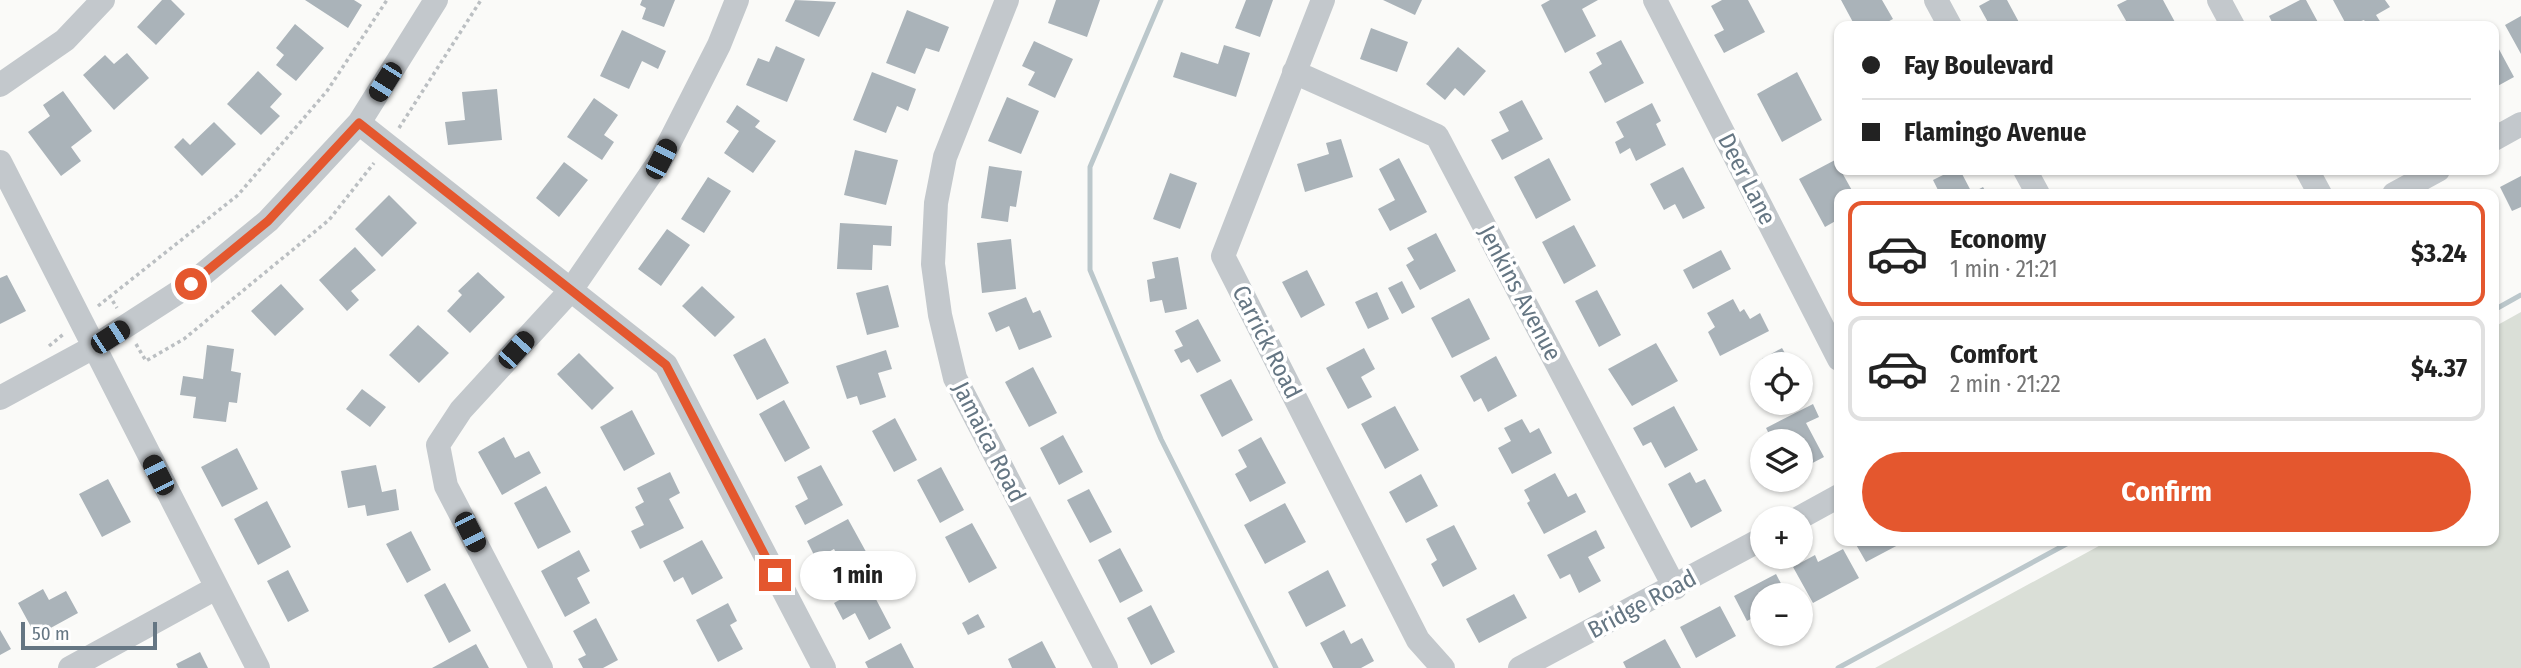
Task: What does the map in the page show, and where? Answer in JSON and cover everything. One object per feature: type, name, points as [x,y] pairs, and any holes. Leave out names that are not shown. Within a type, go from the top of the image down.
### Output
[{"type":"street","points":[[0,85],[65,40],[103,0]]},
{"type":"street","points":[[0,398],[92,348],[191,284],[268,221],[359,123],[436,0]]},
{"type":"street","points":[[541,668],[446,486],[438,445],[461,410],[571,290],[661,159],[719,46],[737,0]]},
{"type":"street","name":"Jamaica Road","points":[[1007,0],[945,157],[936,203],[933,264],[940,315],[955,378],[1106,668]]},
{"type":"street","name":"Carrick Road","points":[[1322,0],[1223,256],[1418,640],[1443,668]]},
{"type":"street","name":"Deer Lane","points":[[1655,0],[1834,349]]},
{"type":"street","points":[[1936,0],[1947,21]]},
{"type":"street","points":[[2220,0],[2230,21]]},
{"type":"street","name":"Jenkins Avenue","points":[[1294,72],[1437,136],[1675,587]]},
{"type":"street","points":[[359,123],[666,365],[824,668]]},
{"type":"street","points":[[2499,136],[2521,124]]},
{"type":"street","points":[[0,162],[92,348],[258,668]]},
{"type":"street","points":[[2402,189],[2429,175]]},
{"type":"street","points":[[1813,510],[1834,499]]},
{"type":"street","name":"Bridge Road","points":[[1520,668],[1750,546]]},
{"type":"street","points":[[71,668],[216,588]]},
{"type":"path","points":[[89,313],[238,195],[327,92],[387,0]]},
{"type":"path","points":[[133,337],[146,361],[184,339],[329,220],[388,145],[481,0]]},
{"type":"shaded area","points":[[2521,312],[2521,668],[1875,668],[2099,546],[2499,546],[2499,324]]},
{"type":"building","points":[[162,0],[171,0],[185,14],[156,45],[137,27]]},
{"type":"building","points":[[305,0],[354,0],[362,5],[348,28]]},
{"type":"building","points":[[642,0],[675,0],[664,27],[642,19],[646,8],[640,5]]},
{"type":"building","points":[[795,0],[836,2],[819,37],[785,21]]},
{"type":"building","points":[[1056,0],[1100,0],[1087,37],[1048,23]]},
{"type":"building","points":[[1246,0],[1273,0],[1260,37],[1235,28]]},
{"type":"building","points":[[1383,0],[1422,0],[1415,15]]},
{"type":"building","points":[[1550,0],[1598,0],[1582,9],[1596,36],[1565,53],[1541,5]]},
{"type":"building","points":[[1722,0],[1748,0],[1765,32],[1724,53],[1714,35],[1724,30],[1711,6]]},
{"type":"building","points":[[1841,0],[1882,0],[1893,19],[1889,21],[1852,21]]},
{"type":"building","points":[[1990,0],[2007,0],[2018,21],[1987,21],[1979,6]]},
{"type":"building","points":[[2127,0],[2163,0],[2174,21],[2126,21],[2117,5]]},
{"type":"building","points":[[2300,0],[2306,0],[2317,21],[2272,21],[2269,16]]},
{"type":"building","points":[[2333,0],[2385,0],[2390,7],[2376,15],[2380,21],[2344,21]]},
{"type":"building","points":[[907,10],[949,27],[939,52],[926,48],[915,74],[886,63]]},
{"type":"building","points":[[2521,16],[2521,54],[2505,25]]},
{"type":"building","points":[[295,24],[324,48],[296,81],[276,65],[284,55],[276,48]]},
{"type":"building","points":[[1371,28],[1408,42],[1397,72],[1360,59]]},
{"type":"building","points":[[622,30],[666,51],[658,69],[642,61],[629,89],[600,76]]},
{"type":"building","points":[[1621,40],[1644,83],[1605,103],[1589,72],[1602,64],[1596,53]]},
{"type":"building","points":[[1034,41],[1073,59],[1055,98],[1028,85],[1035,72],[1022,66]]},
{"type":"building","points":[[1224,45],[1250,53],[1236,97],[1173,77],[1181,52],[1218,64]]},
{"type":"building","points":[[776,46],[805,59],[787,102],[746,85],[758,58],[769,62]]},
{"type":"building","points":[[1458,47],[1486,71],[1464,96],[1455,88],[1445,100],[1426,84]]},
{"type":"building","points":[[2499,49],[2514,77],[2499,85]]},
{"type":"building","points":[[127,53],[149,78],[114,110],[83,75],[105,55],[114,64]]},
{"type":"building","points":[[258,71],[282,94],[270,107],[280,116],[261,135],[227,104]]},
{"type":"building","points":[[872,72],[916,89],[908,111],[897,106],[886,133],[853,120]]},
{"type":"building","points":[[1797,72],[1822,120],[1782,142],[1757,94]]},
{"type":"building","points":[[497,89],[502,140],[448,145],[445,122],[465,120],[462,92]]},
{"type":"building","points":[[63,91],[92,131],[71,147],[81,161],[61,176],[28,132],[50,116],[43,105]]},
{"type":"building","points":[[1007,97],[1039,111],[1021,154],[988,141]]},
{"type":"building","points":[[594,98],[618,115],[604,135],[614,142],[602,160],[567,137]]},
{"type":"building","points":[[1522,100],[1543,139],[1502,160],[1491,140],[1509,131],[1499,112]]},
{"type":"building","points":[[1652,103],[1661,121],[1656,124],[1666,145],[1636,161],[1630,148],[1620,154],[1615,142],[1624,137],[1616,122]]},
{"type":"building","points":[[737,105],[760,121],[755,127],[776,141],[753,173],[724,153],[739,131],[726,122]]},
{"type":"building","points":[[214,122],[236,144],[202,176],[174,147],[183,138],[190,145]]},
{"type":"building","points":[[1341,139],[1353,177],[1305,192],[1297,164],[1329,154],[1326,143]]},
{"type":"building","points":[[855,150],[898,160],[886,205],[844,195]]},
{"type":"building","points":[[1399,158],[1427,212],[1390,231],[1378,209],[1395,200],[1379,169]]},
{"type":"building","points":[[1549,158],[1571,200],[1536,219],[1514,177]]},
{"type":"building","points":[[1834,161],[1834,175],[1843,175],[1851,189],[1834,189],[1834,222],[1825,227],[1799,179]]},
{"type":"building","points":[[564,162],[588,180],[559,217],[536,198]]},
{"type":"building","points":[[989,166],[1022,171],[1016,207],[1010,206],[1008,222],[981,218]]},
{"type":"building","points":[[1683,167],[1705,208],[1683,219],[1675,204],[1664,210],[1650,184]]},
{"type":"building","points":[[1170,173],[1197,183],[1180,229],[1153,219]]},
{"type":"building","points":[[1943,175],[1963,175],[1970,189],[1938,189],[1933,180]]},
{"type":"building","points":[[2521,176],[2521,207],[2512,211],[2500,187]]},
{"type":"building","points":[[708,177],[731,191],[704,233],[681,219]]},
{"type":"building","points":[[389,195],[417,223],[382,257],[355,229]]},
{"type":"building","points":[[840,223],[892,226],[891,246],[873,245],[872,270],[837,269]]},
{"type":"building","points":[[1574,225],[1596,266],[1564,284],[1542,242]]},
{"type":"building","points":[[667,229],[690,245],[661,286],[638,269]]},
{"type":"building","points":[[1436,233],[1456,271],[1420,290],[1406,265],[1414,260],[1407,248]]},
{"type":"building","points":[[1011,239],[1016,289],[982,293],[977,243]]},
{"type":"building","points":[[355,247],[376,270],[351,291],[359,300],[347,311],[319,280]]},
{"type":"building","points":[[1721,250],[1731,269],[1693,289],[1683,270]]},
{"type":"building","points":[[1178,257],[1187,309],[1165,313],[1162,300],[1150,302],[1147,280],[1155,278],[1152,262]]},
{"type":"building","points":[[1307,270],[1325,305],[1301,318],[1282,282]]},
{"type":"building","points":[[478,272],[505,297],[470,333],[447,311],[462,295],[458,291]]},
{"type":"building","points":[[7,275],[26,311],[0,324],[0,278]]},
{"type":"building","points":[[1402,281],[1415,307],[1402,314],[1388,288]]},
{"type":"building","points":[[281,284],[304,309],[275,336],[251,311]]},
{"type":"building","points":[[888,285],[899,327],[867,335],[856,293]]},
{"type":"building","points":[[702,286],[735,317],[715,337],[682,306]]},
{"type":"building","points":[[1597,290],[1621,335],[1599,347],[1575,301]]},
{"type":"building","points":[[1377,292],[1389,319],[1368,329],[1355,302]]},
{"type":"building","points":[[1026,297],[1033,313],[1040,310],[1052,337],[1019,350],[1009,326],[996,332],[988,313]]},
{"type":"building","points":[[1469,298],[1490,339],[1452,358],[1431,318]]},
{"type":"building","points":[[1733,299],[1740,312],[1744,309],[1750,319],[1760,313],[1769,331],[1720,356],[1708,332],[1715,327],[1707,313]]},
{"type":"building","points":[[1198,319],[1221,361],[1197,373],[1189,359],[1181,363],[1174,350],[1183,346],[1175,331]]},
{"type":"building","points":[[418,325],[449,353],[419,383],[389,355]]},
{"type":"building","points":[[765,338],[789,383],[757,400],[733,355]]},
{"type":"building","points":[[1656,343],[1678,381],[1632,406],[1608,369]]},
{"type":"building","points":[[207,345],[234,349],[231,371],[241,373],[237,403],[229,402],[226,422],[193,418],[196,397],[180,395],[183,376],[203,379]]},
{"type":"building","points":[[1364,348],[1375,369],[1361,377],[1372,397],[1348,409],[1326,368]]},
{"type":"building","points":[[886,350],[892,369],[878,373],[886,397],[860,405],[857,396],[847,399],[836,366]]},
{"type":"building","points":[[579,353],[614,388],[592,410],[557,374]]},
{"type":"building","points":[[1496,356],[1517,396],[1488,412],[1481,398],[1474,402],[1460,376]]},
{"type":"building","points":[[1033,367],[1057,413],[1029,427],[1005,382]]},
{"type":"building","points":[[1231,379],[1253,420],[1222,437],[1200,395]]},
{"type":"building","points":[[362,389],[386,407],[370,427],[346,409]]},
{"type":"building","points":[[784,400],[810,448],[785,462],[759,414]]},
{"type":"building","points":[[1813,404],[1819,417],[1806,423],[1809,429],[1766,428],[1791,415],[1813,415]]},
{"type":"building","points":[[1395,406],[1419,450],[1385,469],[1361,424]]},
{"type":"building","points":[[1674,406],[1698,450],[1665,468],[1651,442],[1643,446],[1633,428]]},
{"type":"building","points":[[632,410],[655,454],[624,471],[600,427]]},
{"type":"building","points":[[895,418],[917,460],[894,472],[872,431]]},
{"type":"building","points":[[1522,419],[1530,433],[1539,428],[1552,453],[1512,474],[1498,448],[1511,441],[1504,428]]},
{"type":"building","points":[[1063,435],[1083,472],[1059,485],[1040,448]]},
{"type":"building","points":[[1813,436],[1824,457],[1813,463]]},
{"type":"building","points":[[504,437],[515,458],[529,451],[541,473],[502,495],[478,452]]},
{"type":"building","points":[[1261,437],[1286,483],[1250,502],[1235,474],[1247,467],[1238,450]]},
{"type":"building","points":[[237,448],[258,489],[222,507],[201,467]]},
{"type":"building","points":[[376,465],[382,492],[396,489],[399,510],[367,516],[365,505],[348,508],[341,471]]},
{"type":"building","points":[[821,465],[843,505],[805,525],[795,506],[808,499],[797,477]]},
{"type":"building","points":[[941,467],[964,510],[940,523],[917,480]]},
{"type":"building","points":[[670,472],[680,493],[669,499],[684,528],[640,549],[631,531],[644,525],[635,507],[644,502],[637,488]]},
{"type":"building","points":[[1690,472],[1696,483],[1705,479],[1722,511],[1691,528],[1668,484]]},
{"type":"building","points":[[1555,473],[1568,497],[1576,493],[1586,512],[1544,534],[1527,503],[1530,501],[1524,490]]},
{"type":"building","points":[[1421,474],[1438,506],[1406,523],[1389,492]]},
{"type":"building","points":[[108,479],[131,522],[102,537],[79,494]]},
{"type":"building","points":[[546,486],[571,532],[538,549],[514,503]]},
{"type":"building","points":[[1089,489],[1112,532],[1090,543],[1067,500]]},
{"type":"building","points":[[267,501],[291,547],[258,565],[234,519]]},
{"type":"building","points":[[1285,503],[1306,542],[1265,564],[1244,525]]},
{"type":"building","points":[[848,519],[870,559],[846,572],[834,549],[816,559],[807,541]]},
{"type":"building","points":[[972,523],[997,568],[969,583],[945,537]]},
{"type":"building","points":[[1454,525],[1477,569],[1443,587],[1431,564],[1437,560],[1426,539]]},
{"type":"building","points":[[1596,530],[1605,548],[1588,557],[1601,581],[1579,593],[1570,574],[1560,579],[1547,555]]},
{"type":"building","points":[[411,531],[431,570],[407,583],[386,544]]},
{"type":"building","points":[[702,540],[723,578],[692,595],[683,577],[674,582],[663,561]]},
{"type":"building","points":[[1857,546],[1896,546],[1866,562]]},
{"type":"building","points":[[1120,548],[1143,591],[1120,603],[1098,560]]},
{"type":"building","points":[[1843,549],[1859,578],[1813,603],[1813,583],[1802,583],[1794,569],[1813,569],[1815,555],[1818,562]]},
{"type":"building","points":[[579,550],[590,571],[577,578],[590,603],[565,617],[541,571]]},
{"type":"building","points":[[288,570],[309,611],[288,622],[267,581]]},
{"type":"building","points":[[1328,570],[1346,606],[1306,627],[1288,592]]},
{"type":"building","points":[[1776,574],[1781,583],[1759,583]]},
{"type":"building","points":[[445,583],[471,631],[449,643],[424,595]]},
{"type":"building","points":[[868,584],[891,628],[869,640],[855,613],[843,620],[834,603]]},
{"type":"building","points":[[1750,588],[1750,619],[1747,621],[1734,596]]},
{"type":"building","points":[[43,589],[49,600],[66,591],[78,613],[36,636],[18,603]]},
{"type":"building","points":[[1514,594],[1527,618],[1479,643],[1466,619]]},
{"type":"building","points":[[728,603],[737,621],[730,625],[743,649],[718,662],[696,620]]},
{"type":"building","points":[[1151,605],[1175,652],[1151,665],[1127,618]]},
{"type":"building","points":[[1720,606],[1736,636],[1696,658],[1680,627]]},
{"type":"building","points":[[978,614],[985,627],[968,635],[962,623]]},
{"type":"building","points":[[596,618],[618,660],[603,668],[583,668],[578,659],[586,655],[573,631]]},
{"type":"building","points":[[0,630],[11,649],[0,655]]},
{"type":"building","points":[[1344,630],[1351,644],[1362,638],[1374,661],[1361,668],[1333,668],[1320,643]]},
{"type":"building","points":[[1665,639],[1681,668],[1626,668],[1623,662]]},
{"type":"building","points":[[1042,641],[1056,668],[1012,668],[1008,659]]},
{"type":"building","points":[[901,643],[914,668],[868,668],[865,662]]},
{"type":"building","points":[[476,644],[489,668],[432,668]]},
{"type":"building","points":[[200,652],[208,668],[178,668],[176,664]]},
{"type":"waterway","points":[[1161,0],[1090,167],[1090,270],[1161,439],[1276,668]]},
{"type":"waterway","points":[[2499,307],[2521,295]]},
{"type":"waterway","points":[[1838,668],[2063,546]]},
{"type":"route","points":[[191,284],[268,221],[359,123],[666,365],[775,575]]}]
